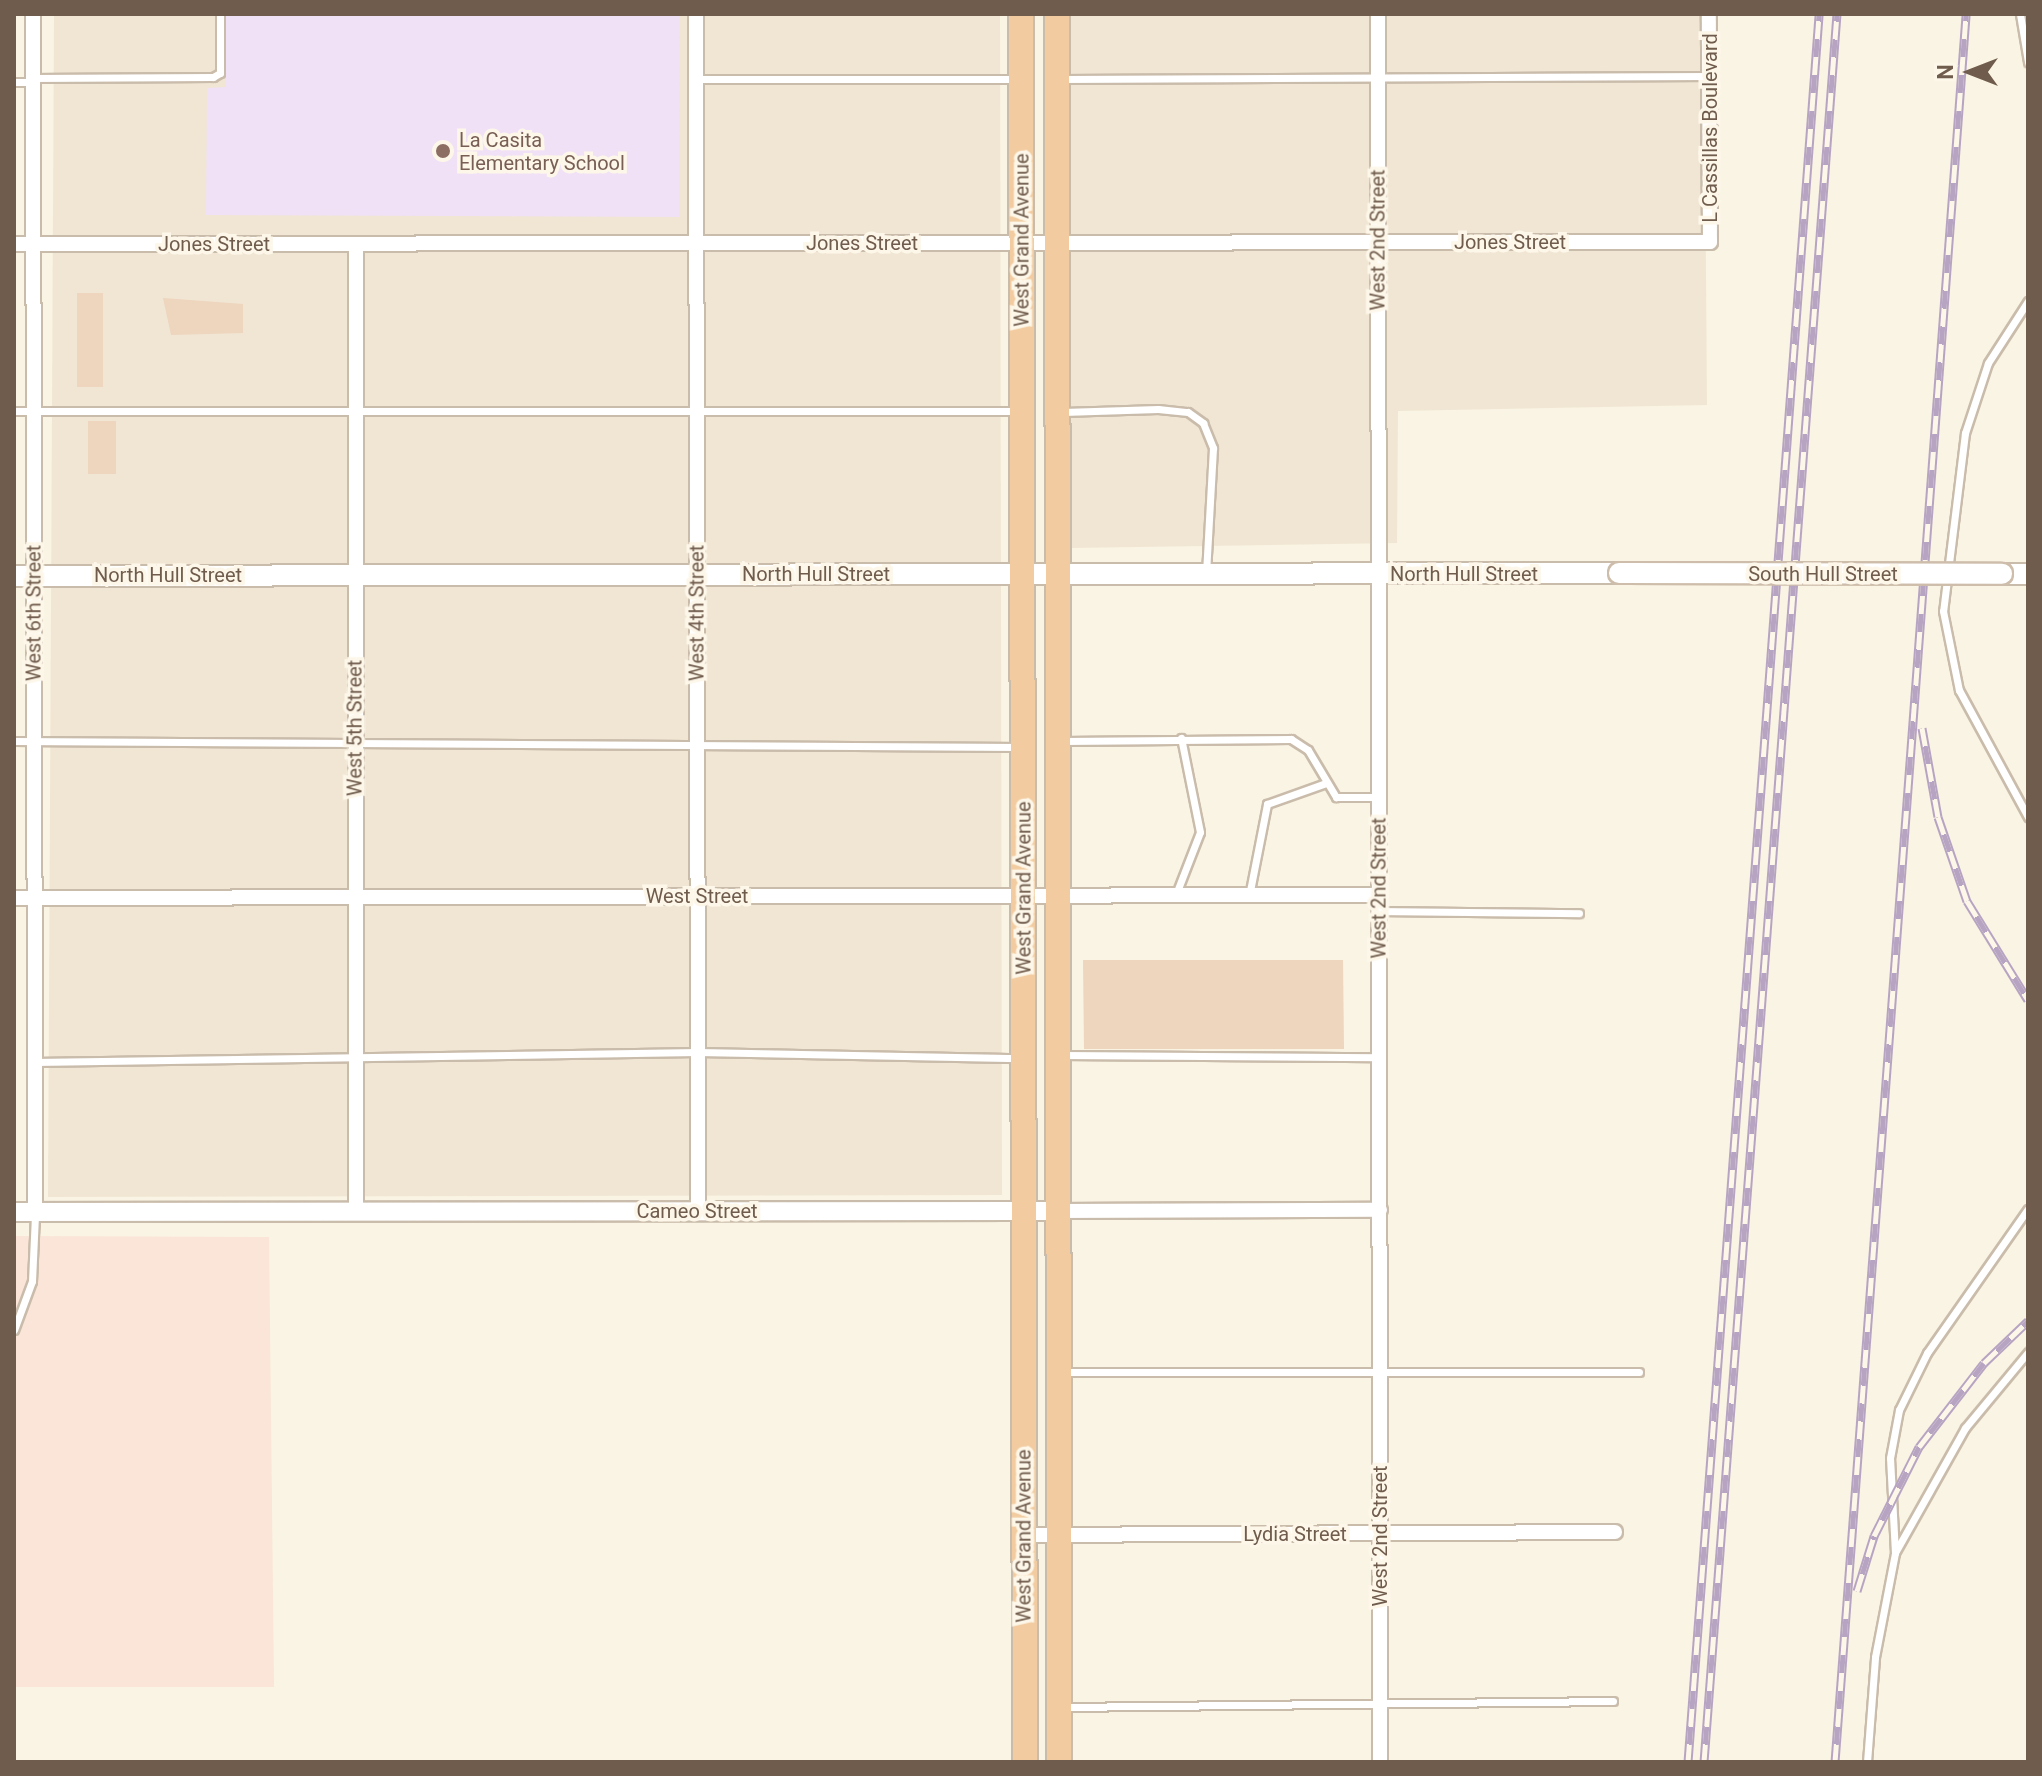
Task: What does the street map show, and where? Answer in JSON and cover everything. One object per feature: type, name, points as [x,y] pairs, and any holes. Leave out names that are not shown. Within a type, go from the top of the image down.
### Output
[{"type":"highway","name":"West Grand Avenue","points":[[1021,14],[1025,1762]]},
{"type":"highway","name":"West Grand Avenue","points":[[1057,14],[1059,1762]]},
{"type":"main road","name":"North Hull Street","points":[[24,576],[1619,573]]},
{"type":"main road","name":"South Hull Street","points":[[1619,573],[2028,574]]},
{"type":"street","name":"West 6th Street","points":[[33,14],[33,411],[24,576],[34,740],[35,1212]]},
{"type":"street","name":"West 4th Street","points":[[696,14],[698,1211]]},
{"type":"street","name":"West 2nd Street","points":[[1378,14],[1380,1762]]},
{"type":"street","name":"L Cassillas Boulevard","points":[[1709,14],[1710,242]]},
{"type":"street","name":"Jones Street","points":[[14,244],[1710,242]]},
{"type":"street","name":"West 5th Street","points":[[356,244],[356,1212]]},
{"type":"street","name":"West Street","points":[[14,898],[1379,895]]},
{"type":"street","name":"Cameo Street","points":[[14,1212],[1380,1210]]},
{"type":"street","name":"Lydia Street","points":[[1024,1535],[1615,1532]]},
{"type":"lane","points":[[14,82],[213,77],[220,73],[220,14]]},
{"type":"lane","points":[[2020,14],[2028,62]]},
{"type":"lane","points":[[1057,79],[1378,80],[1710,76]]},
{"type":"lane","points":[[696,79],[1021,79]]},
{"type":"lane","points":[[2028,301],[1988,363],[1965,433],[1943,611],[1959,690],[2028,817]]},
{"type":"lane","points":[[1057,412],[1158,409],[1188,412],[1203,423],[1213,448],[1206,574]]},
{"type":"lane","points":[[14,411],[1022,411]]},
{"type":"lane","points":[[1056,742],[1181,738],[1291,739],[1308,750],[1336,797],[1379,797]]},
{"type":"lane","points":[[1175,896],[1200,832],[1181,738]]},
{"type":"lane","points":[[14,741],[697,742],[1024,747]]},
{"type":"lane","points":[[1249,896],[1267,804],[1326,783]]},
{"type":"lane","points":[[1379,911],[1579,913]]},
{"type":"lane","points":[[34,1062],[355,1061],[698,1052],[1023,1058]]},
{"type":"lane","points":[[1057,1055],[1379,1057]]},
{"type":"lane","points":[[1867,1762],[1875,1657],[1895,1553],[1890,1458],[1899,1410],[1927,1353],[2028,1209]]},
{"type":"lane","points":[[14,1330],[32,1281],[35,1212]]},
{"type":"lane","points":[[1895,1553],[1965,1428],[2028,1352]]},
{"type":"lane","points":[[1058,1372],[1639,1372]]},
{"type":"lane","points":[[1059,1707],[1613,1701]]},
{"type":"shaded area","points":[[54,14],[1000,14],[1002,1195],[48,1197]]},
{"type":"shaded area","name":"La Casita Elementary School","points":[[226,14],[680,14],[679,217],[206,215],[207,88],[226,87]]},
{"type":"shaded area","points":[[1068,14],[1704,14],[1707,405],[1398,411],[1397,543],[1070,548]]},
{"type":"shaded area","points":[[14,1236],[269,1237],[274,1687],[14,1687]]},
{"type":"building","points":[[77,293],[103,293],[103,387],[77,387]]},
{"type":"building","points":[[163,298],[243,304],[243,333],[171,335]]},
{"type":"building","points":[[88,421],[116,421],[116,474],[88,474]]},
{"type":"building","points":[[1083,960],[1343,960],[1344,1049],[1084,1049]]},
{"type":"railway","points":[[1688,1762],[1819,14]]},
{"type":"railway","points":[[1704,1762],[1837,14]]},
{"type":"railway","points":[[1835,1762],[1966,15]]},
{"type":"railway","points":[[1922,728],[1938,817],[1967,901],[2028,1000]]},
{"type":"railway","points":[[1857,1591],[1874,1536],[1919,1447],[1984,1363],[2028,1321]]},
{"type":"place","name":"La Casita Elementary School","points":[[443,151]]}]
